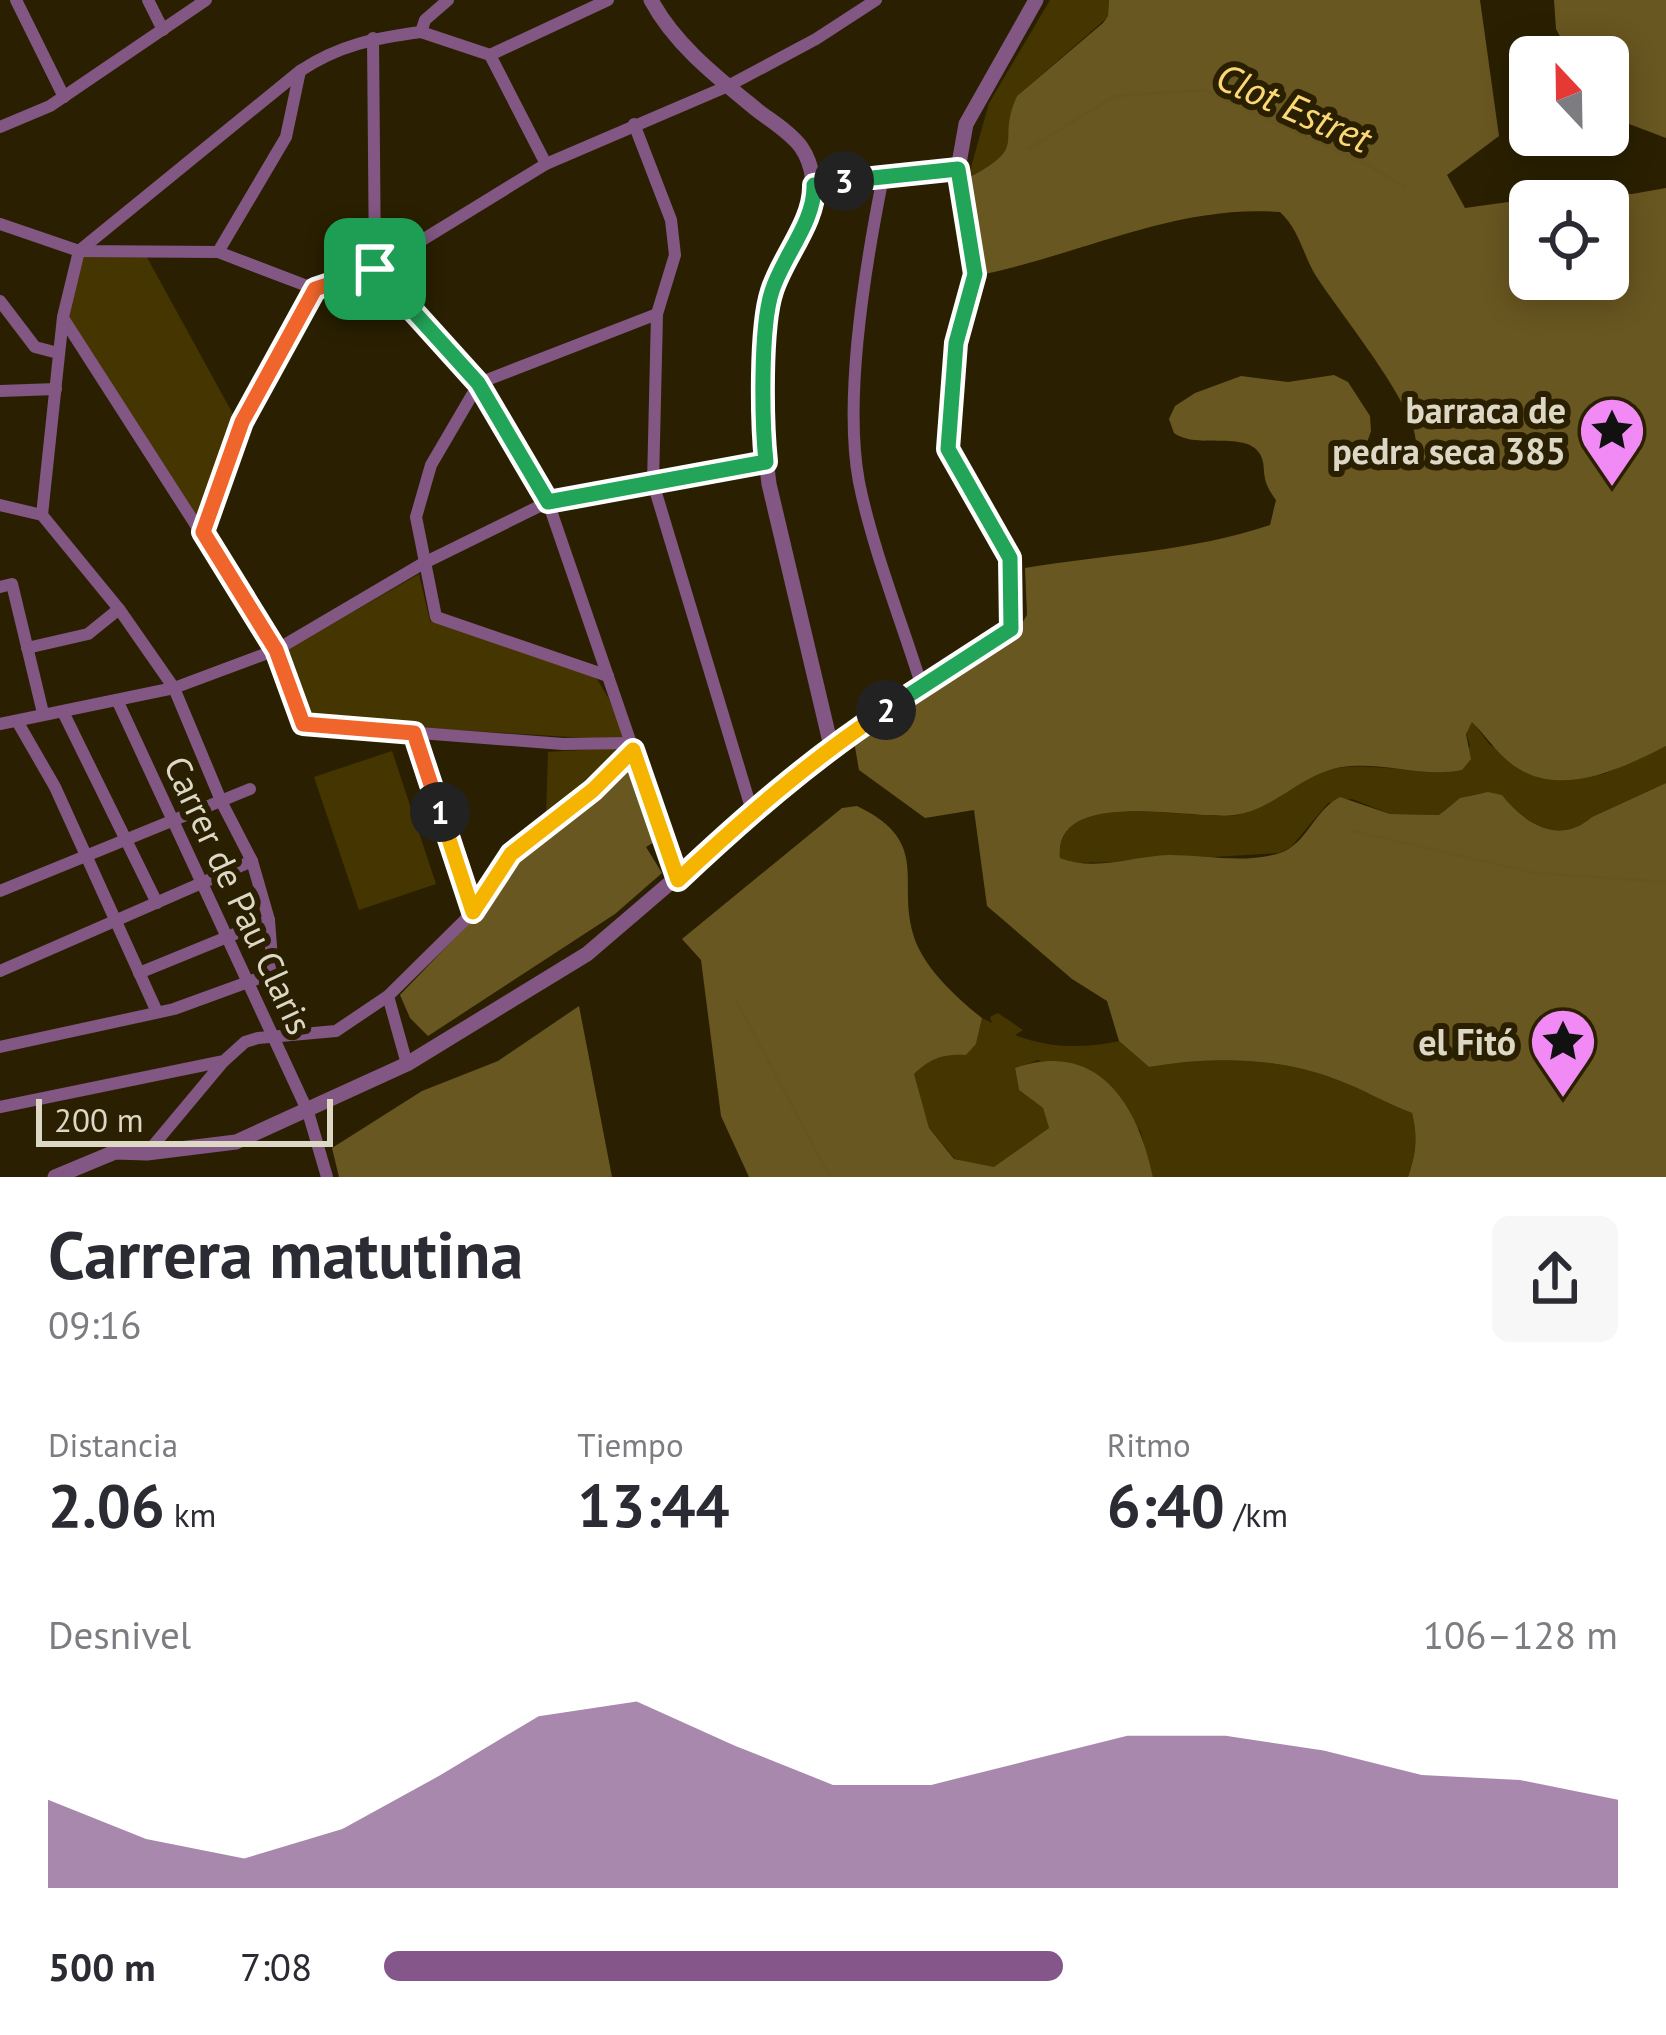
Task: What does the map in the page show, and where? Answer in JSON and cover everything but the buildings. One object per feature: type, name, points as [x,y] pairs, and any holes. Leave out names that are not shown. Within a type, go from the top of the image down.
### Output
[{"type":"street","points":[[16,0],[64,97]]},
{"type":"street","points":[[148,0],[163,30]]},
{"type":"street","points":[[0,127],[64,97],[206,0]]},
{"type":"street","points":[[421,32],[425,20],[448,0]]},
{"type":"street","points":[[42,515],[63,317],[79,251],[326,54],[373,38],[421,32],[490,55],[608,0]]},
{"type":"street","points":[[651,0],[680,40],[797,142],[814,185],[809,211],[769,302],[763,412],[766,462],[831,746]]},
{"type":"street","points":[[0,224],[79,251],[218,252],[315,289],[375,269],[546,164],[728,86],[876,0]]},
{"type":"street","points":[[55,1177],[115,1152],[147,1153],[236,1142],[407,1064],[587,954],[831,746],[1011,629],[1010,558],[948,449],[956,343],[975,274],[958,169],[966,124],[1036,0]]},
{"type":"street","points":[[373,38],[375,269],[478,383],[548,502],[678,880]]},
{"type":"street","points":[[490,55],[546,164]]},
{"type":"street","points":[[218,252],[286,137],[300,71]]},
{"type":"street","points":[[634,124],[671,220],[675,256],[657,314],[653,483],[752,811]]},
{"type":"street","points":[[814,185],[958,169]]},
{"type":"street","points":[[883,177],[867,257],[859,352],[855,409],[859,481],[922,687]]},
{"type":"street","points":[[203,532],[242,422],[315,289]]},
{"type":"street","points":[[0,301],[35,346],[58,353]]},
{"type":"street","points":[[608,676],[436,617],[416,517],[431,465],[478,383],[657,314]]},
{"type":"street","points":[[63,317],[276,650],[303,724],[632,747]]},
{"type":"street","points":[[0,391],[56,389]]},
{"type":"street","points":[[0,724],[174,688],[276,650],[422,563],[548,502],[766,462]]},
{"type":"street","points":[[0,505],[42,515],[174,688],[252,861],[269,920],[273,973],[157,1012],[0,1047]]},
{"type":"street","points":[[6,586],[43,713]]},
{"type":"street","points":[[27,648],[88,634],[118,609]]},
{"type":"street","name":"Carrer de Pau Claris","points":[[118,702],[308,1112],[327,1177]]},
{"type":"street","points":[[63,712],[158,903]]},
{"type":"street","points":[[17,721],[55,788],[157,1012]]},
{"type":"street","points":[[414,733],[473,912]]},
{"type":"street","points":[[147,1153],[245,1042],[272,1035],[336,1031],[388,996],[473,912],[511,854],[593,790],[632,747]]},
{"type":"street","points":[[0,891],[250,789]]},
{"type":"street","points":[[0,971],[252,861]]},
{"type":"street","points":[[139,973],[269,920]]},
{"type":"street","points":[[388,996],[407,1064]]},
{"type":"street","points":[[0,1107],[224,1061]]},
{"type":"shaded area","points":[[1050,0],[1109,0],[1108,17],[1017,96],[1005,151],[968,178],[989,103]]},
{"type":"shaded area","points":[[1109,0],[1480,0],[1499,136],[1447,175],[1465,208],[1509,202],[1509,300],[1629,300],[1629,194],[1666,188],[1666,746],[1594,776],[1555,780],[1519,769],[1472,722],[1466,734],[1471,759],[1462,770],[1342,767],[1235,815],[1101,814],[1079,821],[1064,835],[1060,858],[1101,863],[1169,855],[1267,856],[1289,849],[1340,797],[1390,814],[1439,815],[1460,798],[1488,792],[1502,795],[1531,822],[1567,830],[1666,783],[1666,1177],[1408,1177],[1415,1145],[1412,1113],[1345,1083],[1290,1066],[1243,1061],[1149,1067],[1119,1041],[1107,1001],[1072,979],[987,906],[974,810],[925,818],[859,770],[854,741],[1016,633],[1027,615],[1025,568],[1179,547],[1270,525],[1276,500],[1260,454],[1253,447],[1174,433],[1169,419],[1175,406],[1195,393],[1241,376],[1288,382],[1334,375],[1348,382],[1370,416],[1371,431],[1363,454],[1369,461],[1390,464],[1416,443],[1391,384],[1316,276],[1280,212],[1204,215],[985,274],[968,178],[1005,150],[1017,96],[1103,23]]},
{"type":"shaded area","points":[[1554,0],[1666,0],[1666,138],[1629,124],[1629,36],[1560,36]]},
{"type":"shaded area","points":[[79,251],[144,252],[234,416],[203,532],[63,317]]},
{"type":"shaded area","points":[[419,574],[430,621],[594,674],[609,699],[624,736],[621,740],[306,721],[285,651]]},
{"type":"shaded area","points":[[1472,721],[1490,745],[1555,779],[1604,774],[1666,746],[1666,783],[1568,830],[1532,822],[1502,795],[1460,799],[1440,815],[1390,814],[1352,799],[1328,803],[1291,847],[1279,853],[1129,862],[1072,863],[1060,858],[1064,835],[1079,821],[1102,814],[1237,815],[1259,807],[1307,776],[1335,768],[1448,772],[1470,746],[1466,733]]},
{"type":"shaded area","points":[[615,748],[617,763],[546,816],[548,752]]},
{"type":"shaded area","points":[[392,751],[436,884],[359,910],[314,777]]},
{"type":"shaded area","points":[[627,767],[656,841],[646,847],[662,873],[615,914],[428,1036],[410,1018],[400,995],[476,916],[514,856]]},
{"type":"shaded area","points":[[857,806],[882,821],[905,852],[911,927],[924,959],[982,1018],[976,1044],[966,1055],[938,1058],[914,1074],[929,1128],[954,1159],[994,1167],[1049,1128],[1043,1108],[1019,1090],[1015,1068],[1044,1061],[1069,1063],[1091,1071],[1125,1103],[1153,1177],[749,1177],[721,1116],[701,960],[682,939],[842,808]]},
{"type":"shaded area","points":[[579,1006],[612,1177],[339,1177],[332,1148],[422,1091],[498,1061]]},
{"type":"shaded area","points":[[998,1013],[1023,1030],[1015,1035],[1066,1046],[1119,1041],[1149,1067],[1243,1061],[1290,1066],[1345,1083],[1412,1113],[1415,1145],[1408,1177],[1153,1177],[1140,1130],[1038,1060],[1015,1069],[1019,1090],[1043,1108],[1049,1128],[994,1168],[955,1159],[929,1128],[913,1074],[929,1060],[976,1044],[982,1018],[992,1023],[990,1017]]},
{"type":"waterway","name":"Clot Estret","points":[[1028,149],[1115,96],[1204,90],[1366,164],[1405,187]]},
{"type":"waterway","points":[[1353,831],[1535,873],[1666,882]]},
{"type":"waterway","points":[[736,1000],[830,1177]]},
{"type":"place","name":"barraca de pedra seca 385","points":[[1612,489]]},
{"type":"place","name":"el Fitó","points":[[1563,1100]]},
{"type":"route","points":[[958,169],[975,274],[956,343],[948,449],[1010,558],[1011,629],[823,752],[678,880],[633,750],[593,790],[511,854],[473,912],[414,733],[303,724],[276,650],[203,532],[242,422],[315,289],[375,269],[478,383],[548,502],[766,462],[763,412],[769,302],[809,211],[814,185],[958,169]]}]
